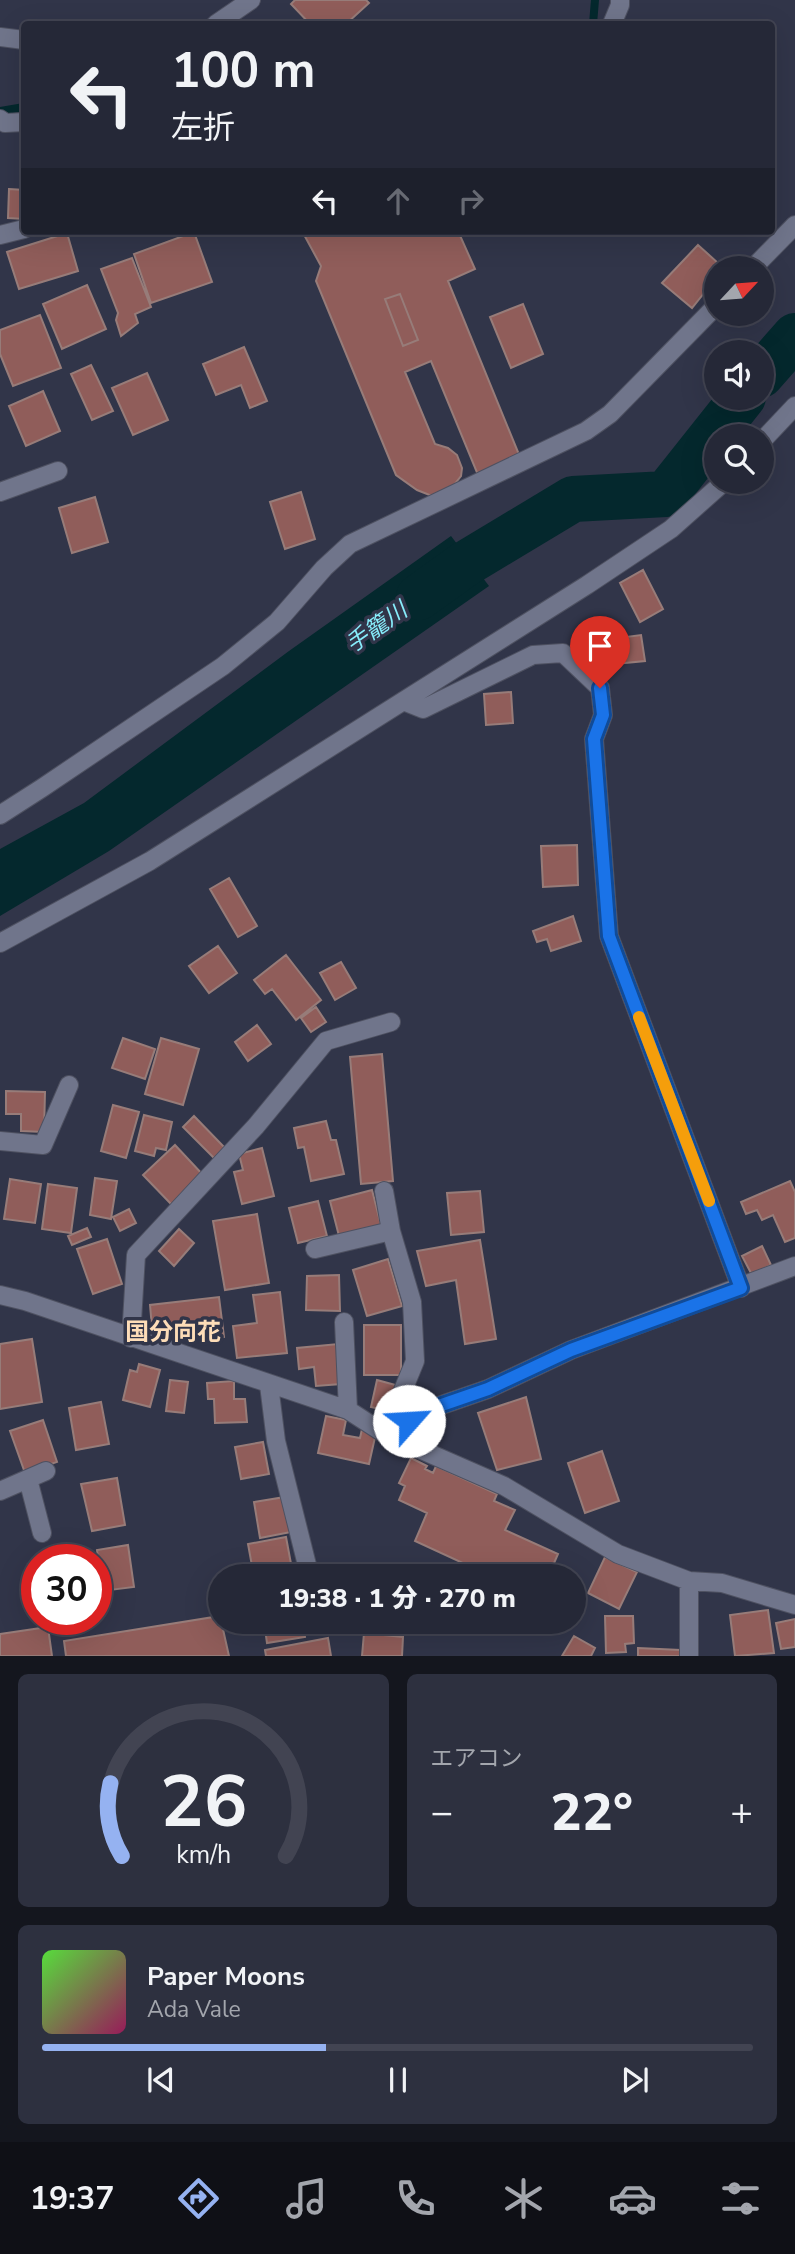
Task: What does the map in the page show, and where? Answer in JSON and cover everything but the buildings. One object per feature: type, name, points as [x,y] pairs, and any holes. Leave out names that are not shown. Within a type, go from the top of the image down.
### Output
[{"type":"street","points":[[220,21],[251,0]]},
{"type":"street","points":[[613,21],[620,0]]},
{"type":"street","points":[[0,37],[21,40]]},
{"type":"street","points":[[0,119],[5,123],[21,121]]},
{"type":"street","points":[[765,256],[795,225]]},
{"type":"street","points":[[0,234],[21,230]]},
{"type":"street","points":[[0,815],[223,666],[277,622],[324,568],[350,544],[586,431],[610,414],[704,318]]},
{"type":"street","points":[[774,428],[795,406]]},
{"type":"street","points":[[0,492],[58,471]]},
{"type":"street","points":[[0,943],[150,860],[576,593],[671,529],[710,494]]},
{"type":"street","points":[[403,701],[423,709],[533,655],[563,653],[600,688],[603,715],[594,739],[609,936],[741,1288]]},
{"type":"street","points":[[131,1338],[136,1255],[256,1126],[326,1041],[391,1022]]},
{"type":"street","points":[[0,1141],[43,1145],[69,1085]]},
{"type":"street","points":[[383,1191],[391,1231],[412,1302],[415,1361],[385,1434]]},
{"type":"street","points":[[315,1249],[391,1231]]},
{"type":"street","points":[[385,1434],[433,1408],[488,1389],[571,1350],[795,1266]]},
{"type":"street","points":[[0,1295],[25,1301],[348,1410],[385,1434],[504,1486],[618,1554],[689,1581],[722,1583],[795,1605]]},
{"type":"street","points":[[344,1322],[348,1410]]},
{"type":"street","points":[[269,1385],[276,1441],[307,1564]]},
{"type":"street","points":[[0,1491],[46,1471]]},
{"type":"street","points":[[28,1479],[42,1532]]},
{"type":"street","points":[[689,1581],[689,1656]]},
{"type":"water","points":[[451,536],[489,586],[109,851],[0,916],[0,849],[84,803],[289,651]]},
{"type":"waterway","points":[[593,21],[595,0]]},
{"type":"waterway","points":[[0,111],[21,108]]},
{"type":"waterway","name":"手籠川","points":[[774,360],[795,336]]},
{"type":"waterway","name":"手籠川","points":[[419,597],[465,564],[573,499],[666,494],[733,410]]},
{"type":"slow traffic","points":[[639,1017],[709,1201]]},
{"type":"district","name":"国分向花","points":[[173,1332]]},
{"type":"route","points":[[409,1421],[433,1408],[488,1389],[571,1350],[741,1288],[609,936],[594,739],[603,715],[600,688]]}]
